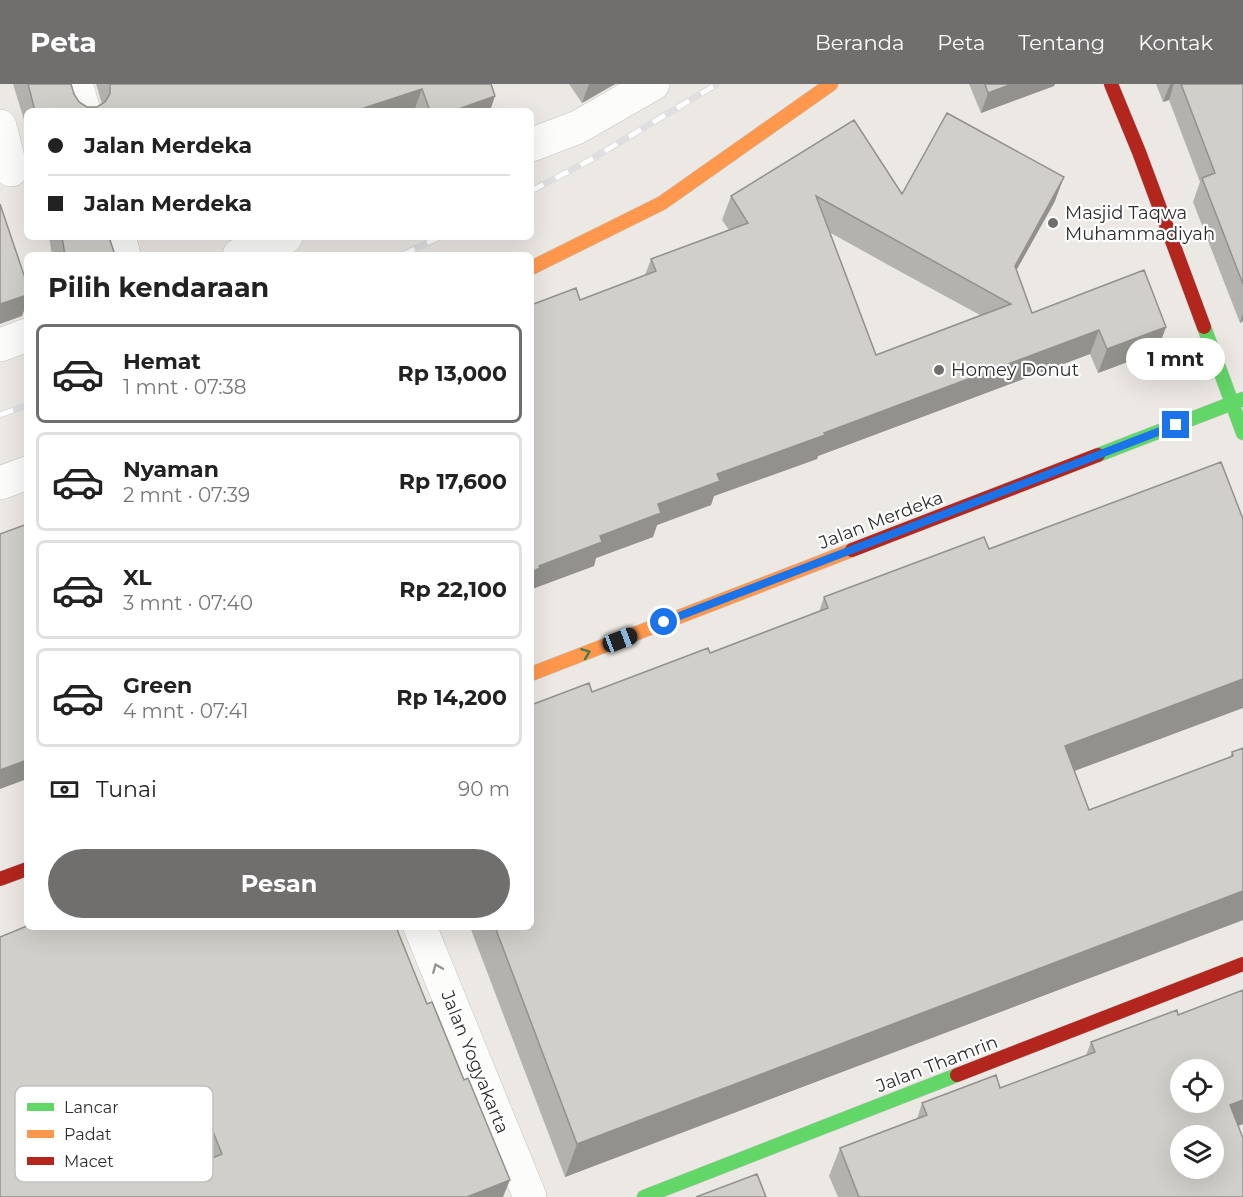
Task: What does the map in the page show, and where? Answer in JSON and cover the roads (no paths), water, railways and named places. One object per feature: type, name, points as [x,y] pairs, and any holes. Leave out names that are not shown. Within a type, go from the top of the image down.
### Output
[{"type":"street","points":[[76,84],[83,108]]},
{"type":"street","points":[[534,144],[578,127],[652,84]]},
{"type":"street","points":[[534,267],[662,203],[831,84]]},
{"type":"street","points":[[1111,84],[1237,401],[1243,433]]},
{"type":"street","points":[[0,126],[11,170]]},
{"type":"street","points":[[247,252],[278,240]]},
{"type":"street","points":[[0,345],[24,336]]},
{"type":"street","name":"Jalan Merdeka","points":[[534,673],[1237,401]]},
{"type":"street","points":[[0,483],[24,473]]},
{"type":"street","points":[[0,879],[24,870]]},
{"type":"street","name":"Jalan Yogyakarta","points":[[421,930],[530,1197]]},
{"type":"street","name":"Jalan Thamrin","points":[[644,1197],[1243,964]]},
{"type":"railway","points":[[534,189],[590,160],[717,84]]},
{"type":"railway","points":[[408,252],[434,240]]},
{"type":"railway","points":[[0,415],[24,406]]},
{"type":"place","name":"Masjid Taqwa Muhammadiyah","points":[[1053,223]]},
{"type":"place","name":"Homey Donut","points":[[939,370]]}]
